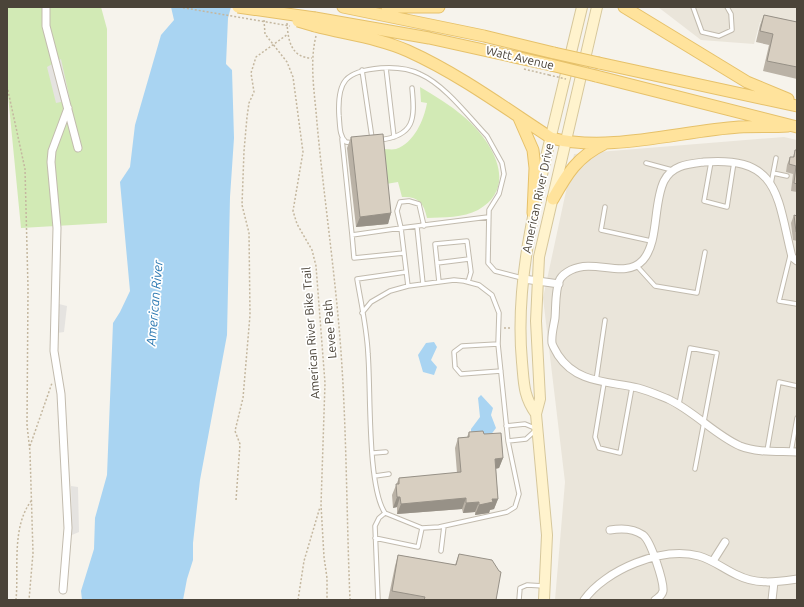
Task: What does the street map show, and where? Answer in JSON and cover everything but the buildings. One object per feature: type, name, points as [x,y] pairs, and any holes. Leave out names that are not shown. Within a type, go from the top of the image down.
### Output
[{"type":"main road","name":"Watt Avenue","points":[[238,7],[265,16],[317,25],[429,38],[596,76],[793,127]]},
{"type":"main road","name":"Watt Avenue","points":[[343,7],[797,105]]},
{"type":"main road","points":[[354,9],[384,7]]},
{"type":"main road","points":[[387,7],[439,7]]},
{"type":"main road","points":[[624,7],[632,10],[747,82],[797,105]]},
{"type":"main road","points":[[317,25],[408,51],[457,78],[551,138],[566,142],[606,143],[740,127],[793,127]]},
{"type":"main road","points":[[519,118],[533,150],[535,168],[533,213]]},
{"type":"main road","points":[[553,199],[565,177],[575,165],[585,155],[606,143]]},
{"type":"street","points":[[46,7],[46,26],[78,148]]},
{"type":"street","name":"American River Drive","points":[[536,414],[528,402],[524,390],[520,317],[524,279],[533,213],[582,7]]},
{"type":"street","name":"American River Drive","points":[[544,600],[548,535],[536,429],[536,414],[540,399],[536,322],[539,257],[597,7]]},
{"type":"street","points":[[63,590],[68,528],[62,394],[54,351],[57,228],[51,162],[52,151],[68,108]]},
{"type":"street","points":[[794,452],[753,450],[739,446],[679,404],[658,394],[632,387],[596,382],[572,371],[561,359],[553,346],[559,284],[563,274],[580,266],[618,269],[630,268],[636,265],[647,255],[662,187],[665,180],[673,171],[684,165],[734,161],[754,168],[770,184],[778,200],[791,253],[793,258],[797,261]]},
{"type":"street","points":[[524,279],[559,284]]},
{"type":"street","points":[[610,530],[620,528],[634,531],[645,536],[655,556],[664,590],[662,596],[655,600]]},
{"type":"street","points":[[713,561],[725,542]]},
{"type":"street","points":[[584,600],[601,580],[655,556],[685,554],[713,561],[746,579],[774,582],[797,579]]},
{"type":"street","points":[[772,600],[774,582]]},
{"type":"lane","points":[[693,7],[702,32],[719,36],[732,30],[731,14],[727,7]]},
{"type":"lane","points":[[386,68],[394,137]]},
{"type":"lane","points":[[404,254],[354,258],[339,93],[346,80],[352,74],[362,70],[386,68],[405,69],[418,73],[433,81],[487,136],[502,163],[504,174],[499,194],[489,210],[488,217],[490,227],[487,256],[488,262],[495,271],[524,279]]},
{"type":"lane","points":[[362,70],[372,141]]},
{"type":"lane","points":[[365,141],[394,137],[403,132],[413,119],[414,111],[412,88]]},
{"type":"lane","points":[[342,139],[350,143],[358,142]]},
{"type":"lane","points":[[770,184],[776,158]]},
{"type":"lane","points":[[712,162],[704,201],[727,207],[734,161]]},
{"type":"lane","points":[[646,162],[673,171]]},
{"type":"lane","points":[[773,173],[787,176]]},
{"type":"lane","points":[[408,286],[401,228],[397,211],[400,202],[409,201],[419,204],[424,226]]},
{"type":"lane","points":[[604,207],[601,230],[651,241]]},
{"type":"lane","points":[[352,235],[488,217]]},
{"type":"lane","points":[[417,227],[423,284]]},
{"type":"lane","points":[[439,282],[435,244],[467,241],[470,272],[468,282]]},
{"type":"lane","points":[[636,265],[655,286],[697,293],[705,252]]},
{"type":"lane","points":[[791,253],[779,301],[797,304]]},
{"type":"lane","points":[[437,263],[469,259]]},
{"type":"lane","points":[[362,313],[371,302],[390,291],[408,286],[454,280],[468,282],[486,290],[495,302],[499,313],[498,344],[506,426],[519,494],[515,507],[506,512],[444,526],[422,528],[385,513],[376,495],[372,453],[368,352],[362,313],[357,279],[406,272]]},
{"type":"lane","points":[[596,382],[605,320]]},
{"type":"lane","points":[[498,344],[462,346],[454,352],[455,367],[461,374],[501,370]]},
{"type":"lane","points":[[679,404],[690,348],[717,353],[695,469]]},
{"type":"lane","points":[[767,451],[779,382],[797,386]]},
{"type":"lane","points":[[604,383],[595,437],[599,448],[620,453],[632,387]]},
{"type":"lane","points":[[794,452],[797,418]]},
{"type":"lane","points":[[506,426],[525,424],[536,429],[526,439],[508,441]]},
{"type":"lane","points":[[372,453],[386,452]]},
{"type":"lane","points":[[375,476],[389,474]]},
{"type":"lane","points":[[378,600],[375,538],[376,526],[379,518],[385,513]]},
{"type":"lane","points":[[441,551],[444,526]]},
{"type":"lane","points":[[375,538],[418,547],[422,528]]},
{"type":"lane","points":[[518,600],[520,588],[527,585],[545,586]]},
{"type":"path","points":[[179,7],[297,27]]},
{"type":"path","name":"American River Bike Trail","points":[[265,16],[265,34],[286,62],[293,78],[303,152],[292,211],[297,224],[312,250],[316,266],[325,383],[321,505],[322,542],[327,578],[327,600]]},
{"type":"path","points":[[287,21],[288,34],[292,50],[299,55],[312,58]]},
{"type":"path","name":"Levee Path","points":[[317,25],[312,58],[324,199],[340,339],[350,600]]},
{"type":"path","points":[[236,500],[240,444],[235,431],[243,398],[250,315],[250,233],[242,205],[244,151],[249,103],[254,92],[251,73],[256,57],[272,44],[288,34]]},
{"type":"path","points":[[7,86],[25,169],[28,288],[27,425],[30,448],[34,553],[29,600]]},
{"type":"path","points":[[504,328],[512,328]]},
{"type":"path","points":[[30,448],[52,382],[58,372]]},
{"type":"path","points":[[16,600],[20,531],[26,508],[32,500]]},
{"type":"path","points":[[298,600],[304,561],[321,505]]},
{"type":"shaded area","points":[[658,7],[797,7],[797,31],[760,22],[754,44],[701,40]]},
{"type":"shaded area","points":[[61,59],[70,100],[56,103],[47,67]]},
{"type":"shaded area","points":[[784,137],[797,140],[797,600],[555,600],[565,482],[543,298],[574,154]]},
{"type":"shaded area","points":[[59,304],[67,306],[64,332],[57,333]]},
{"type":"shaded area","points":[[71,486],[78,487],[79,532],[72,535]]},
{"type":"green space","points":[[7,7],[101,7],[107,29],[107,223],[21,228],[7,85]]},
{"type":"green space","points":[[420,87],[453,108],[473,125],[491,149],[497,162],[499,176],[498,188],[491,200],[472,213],[453,217],[427,218],[422,204],[416,199],[402,197],[398,182],[386,184],[383,149],[396,149],[402,146],[408,142],[417,130],[421,123],[427,103],[421,102]]},
{"type":"water","name":"American River","points":[[171,7],[231,7],[228,18],[226,64],[232,70],[234,138],[230,197],[227,335],[200,480],[193,543],[193,560],[187,579],[183,600],[82,600],[81,591],[94,549],[95,518],[107,475],[113,323],[130,291],[120,182],[130,167],[135,125],[161,35],[174,20]]},
{"type":"water","points":[[434,342],[437,347],[431,360],[437,367],[434,375],[423,372],[418,355],[426,343]]},
{"type":"water","points":[[481,395],[493,408],[491,415],[496,428],[490,436],[479,437],[471,432],[471,429],[480,417],[478,398]]}]
